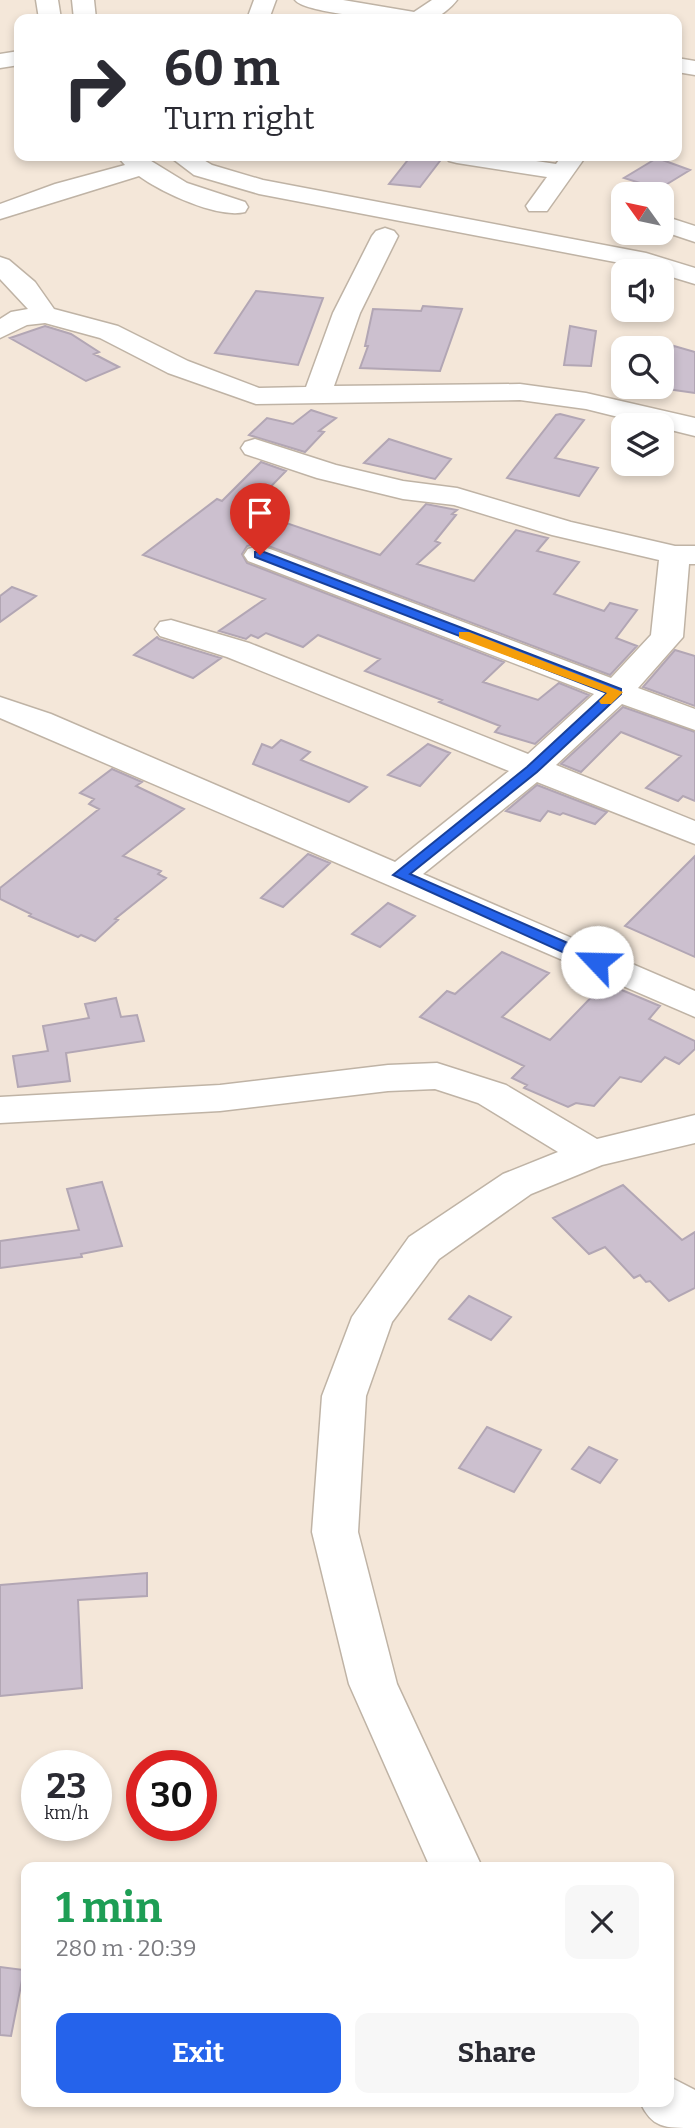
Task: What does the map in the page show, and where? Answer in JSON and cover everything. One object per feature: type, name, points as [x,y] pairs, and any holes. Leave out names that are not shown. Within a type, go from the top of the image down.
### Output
[{"type":"street","points":[[306,0],[332,2],[391,14]]},
{"type":"street","points":[[424,14],[446,0]]},
{"type":"street","points":[[189,161],[203,170],[259,187],[634,259],[695,275]]},
{"type":"street","points":[[526,161],[568,164]]},
{"type":"street","points":[[0,212],[135,162],[177,188],[264,214]]},
{"type":"street","points":[[538,206],[568,164]]},
{"type":"street","points":[[674,227],[695,234]]},
{"type":"street","points":[[358,231],[518,259],[611,279]]},
{"type":"street","points":[[318,395],[331,345],[354,290],[385,236]]},
{"type":"street","points":[[0,265],[26,288],[45,315]]},
{"type":"street","points":[[674,295],[695,301]]},
{"type":"street","points":[[0,330],[20,318],[45,315],[109,332],[178,367],[257,396],[520,392],[586,401],[695,427]]},
{"type":"street","points":[[255,448],[327,472],[403,490],[457,498],[563,528],[685,555],[667,637],[616,692],[532,769],[400,875]]},
{"type":"street","points":[[260,555],[695,720]]},
{"type":"street","points":[[171,629],[238,650],[695,833]]},
{"type":"street","points":[[0,707],[39,721],[400,875],[695,1005]]},
{"type":"street","points":[[0,1110],[220,1098],[388,1078],[437,1076],[492,1094],[592,1154]]},
{"type":"street","points":[[454,1862],[373,1684],[335,1532],[344,1396],[373,1317],[424,1248],[517,1184],[592,1154],[695,1129]]},
{"type":"street","points":[[673,2107],[695,2124]]},
{"type":"building","points":[[407,161],[440,161],[420,187],[389,184]]},
{"type":"building","points":[[652,161],[665,161],[690,170],[670,182],[637,182],[624,178]]},
{"type":"building","points":[[256,291],[323,298],[298,365],[215,353]]},
{"type":"building","points":[[423,306],[462,309],[440,371],[360,368],[368,346],[365,346],[373,309],[421,311]]},
{"type":"building","points":[[45,326],[71,334],[99,352],[94,354],[119,367],[86,381],[10,338]]},
{"type":"building","points":[[570,326],[596,331],[591,366],[564,365]]},
{"type":"building","points":[[674,346],[695,352],[695,393],[674,390]]},
{"type":"building","points":[[311,410],[336,418],[319,431],[324,432],[305,452],[249,435],[267,418],[293,424]]},
{"type":"building","points":[[556,415],[584,420],[555,458],[598,468],[579,496],[507,478]]},
{"type":"building","points":[[389,439],[451,459],[435,479],[364,463]]},
{"type":"building","points":[[261,462],[286,471],[248,510],[380,555],[426,504],[457,510],[435,541],[440,543],[417,564],[474,581],[516,530],[548,538],[537,551],[579,562],[554,594],[604,611],[610,603],[637,610],[616,638],[637,646],[610,675],[271,547],[258,543],[247,546],[242,554],[247,563],[504,662],[483,682],[538,700],[559,683],[589,695],[535,744],[495,732],[500,726],[439,702],[442,700],[365,671],[380,659],[318,635],[303,647],[266,633],[258,638],[251,635],[246,639],[219,631],[265,599],[143,555],[217,499],[222,501]]},
{"type":"building","points":[[12,587],[36,596],[0,622],[0,596]]},
{"type":"building","points":[[157,637],[221,658],[193,678],[134,655]]},
{"type":"building","points":[[675,650],[695,656],[695,706],[643,687]]},
{"type":"building","points":[[623,707],[695,732],[695,801],[683,796],[678,801],[646,788],[681,756],[621,732],[581,772],[561,764]]},
{"type":"building","points":[[281,740],[310,752],[301,760],[367,787],[349,802],[253,764],[262,744],[272,748]]},
{"type":"building","points":[[428,744],[450,753],[420,786],[388,775]]},
{"type":"building","points":[[112,769],[142,782],[136,786],[184,809],[123,856],[161,871],[158,874],[166,878],[115,919],[118,920],[95,941],[81,935],[78,937],[29,916],[31,914],[0,899],[0,888],[99,809],[89,804],[94,799],[80,793]]},
{"type":"building","points":[[537,785],[607,812],[595,824],[563,813],[560,815],[548,811],[540,821],[506,811]]},
{"type":"building","points":[[308,854],[330,863],[283,907],[261,898]]},
{"type":"building","points":[[695,856],[695,957],[625,926]]},
{"type":"building","points":[[388,903],[415,916],[380,947],[352,934]]},
{"type":"building","points":[[502,952],[549,973],[502,1017],[550,1040],[605,983],[660,1006],[649,1019],[695,1041],[695,1049],[679,1064],[665,1057],[641,1082],[620,1077],[594,1106],[576,1103],[568,1107],[524,1088],[527,1085],[512,1078],[524,1066],[420,1017],[447,991],[455,994]]},
{"type":"building","points":[[116,998],[121,1017],[137,1015],[144,1041],[66,1053],[70,1081],[18,1087],[13,1056],[48,1051],[43,1026],[89,1018],[85,1004]]},
{"type":"building","points":[[102,1182],[122,1246],[81,1254],[82,1257],[0,1268],[0,1241],[79,1230],[67,1189]]},
{"type":"building","points":[[623,1185],[682,1240],[695,1232],[695,1288],[669,1301],[650,1281],[646,1282],[640,1275],[634,1278],[605,1247],[589,1254],[553,1218]]},
{"type":"building","points":[[469,1296],[511,1317],[491,1340],[449,1319]]},
{"type":"building","points":[[487,1427],[541,1450],[514,1492],[459,1468]]},
{"type":"building","points":[[589,1447],[617,1460],[600,1483],[572,1469]]},
{"type":"building","points":[[147,1573],[147,1596],[78,1600],[82,1688],[0,1696],[0,1585]]},
{"type":"building","points":[[0,1967],[21,1970],[21,1985],[11,2036],[0,2035]]},
{"type":"slow traffic","points":[[464,635],[616,692],[606,701]]},
{"type":"route","points":[[260,555],[616,692],[532,769],[400,875],[597,962]]}]
